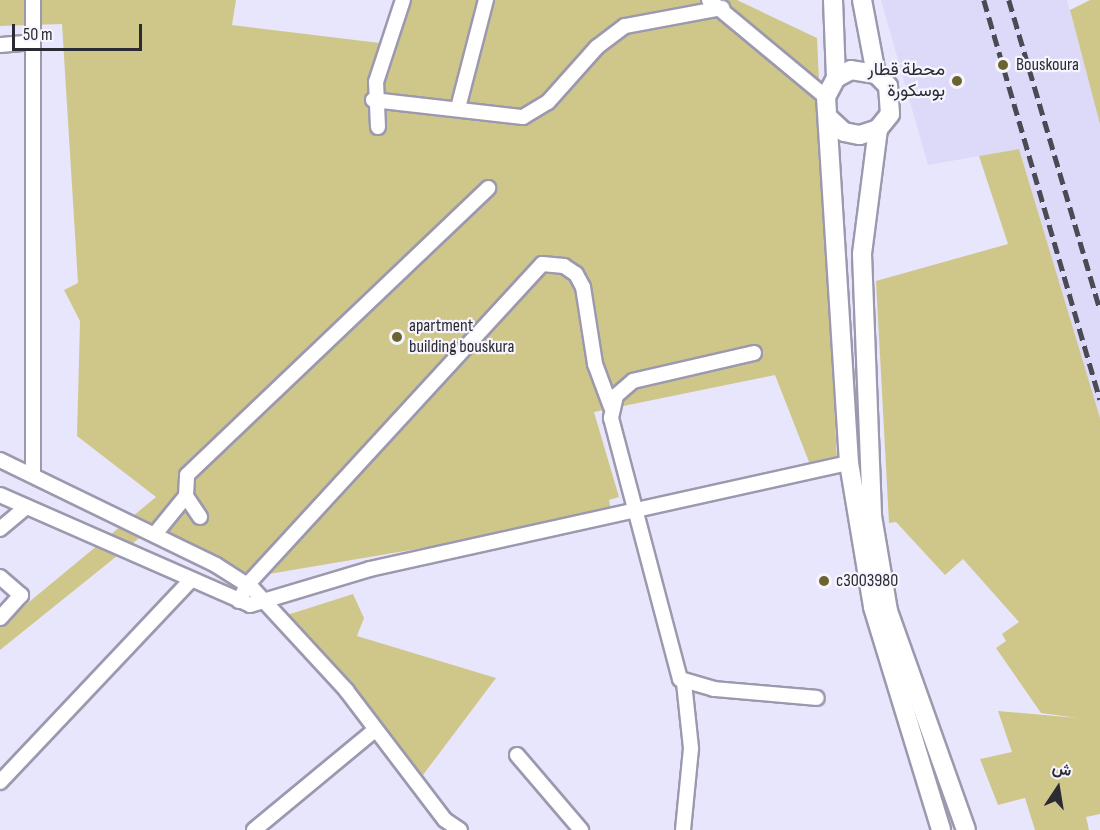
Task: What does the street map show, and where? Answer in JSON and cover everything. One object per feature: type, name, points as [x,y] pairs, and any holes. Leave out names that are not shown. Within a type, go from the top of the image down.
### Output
[{"type":"street","points":[[33,0],[33,475]]},
{"type":"street","points":[[378,127],[373,100],[403,0]]},
{"type":"street","points":[[458,108],[486,0]]},
{"type":"street","points":[[709,0],[722,8],[826,97]]},
{"type":"street","points":[[833,0],[836,78],[826,97],[830,119],[849,463],[871,598],[941,830]]},
{"type":"street","points":[[862,0],[876,74],[888,86],[892,102],[878,129],[862,254],[872,516],[888,611],[966,830]]},
{"type":"street","points":[[373,100],[531,114],[625,26],[722,8]]},
{"type":"street","points":[[0,45],[32,42]]},
{"type":"street","points":[[836,78],[851,70],[876,74]]},
{"type":"street","points":[[830,119],[844,132],[860,135],[878,129]]},
{"type":"street","points":[[200,517],[186,496],[187,475],[488,188]]},
{"type":"street","points":[[247,585],[542,264],[564,266],[583,287],[595,364],[611,407],[639,509],[675,670],[684,682],[691,748],[683,830]]},
{"type":"street","points":[[611,407],[633,381],[754,353]]},
{"type":"street","points":[[0,460],[155,534],[247,585]]},
{"type":"street","points":[[250,601],[639,509],[849,463]]},
{"type":"street","points":[[0,495],[192,580],[273,612],[346,690],[446,825],[460,830]]},
{"type":"street","points":[[155,534],[186,496]]},
{"type":"street","points":[[0,529],[26,507]]},
{"type":"street","points":[[0,577],[21,595],[0,618]]},
{"type":"street","points":[[0,782],[192,580]]},
{"type":"street","points":[[247,585],[250,601]]},
{"type":"street","points":[[684,682],[817,698]]},
{"type":"street","points":[[254,830],[375,730]]},
{"type":"street","points":[[517,755],[581,830]]},
{"type":"shaded area","points":[[0,0],[236,0],[232,25],[388,44],[399,0],[737,0],[817,38],[837,461],[811,467],[775,375],[594,412],[619,497],[609,500],[612,516],[251,577],[153,527],[0,650],[0,626],[156,497],[77,436],[80,321],[64,290],[78,283],[62,24],[0,26]]},
{"type":"shaded area","points":[[881,0],[1067,0],[1100,120],[1100,422],[1019,149],[928,165]]},
{"type":"shaded area","points":[[1090,0],[1100,0],[1100,124],[1070,10]]},
{"type":"shaded area","points":[[1019,149],[1100,418],[1100,814],[1086,817],[1089,830],[1035,830],[1025,798],[998,805],[980,759],[1012,752],[998,711],[1078,718],[1041,713],[996,648],[1006,641],[1002,634],[1019,622],[963,559],[945,575],[896,522],[889,523],[876,281],[1008,244],[979,156]]},
{"type":"shaded area","points":[[353,594],[364,618],[357,636],[496,678],[423,775],[284,616]]},
{"type":"railway","points":[[984,0],[1100,399]]},
{"type":"railway","points":[[1009,0],[1100,309]]},
{"type":"place","name":"Bouskoura","points":[[1003,65]]},
{"type":"place","name":"محطة قطار بوسكورة","points":[[957,81]]},
{"type":"place","name":"apartment building bouskura","points":[[397,337]]},
{"type":"place","name":"c3003980","points":[[824,581]]}]
